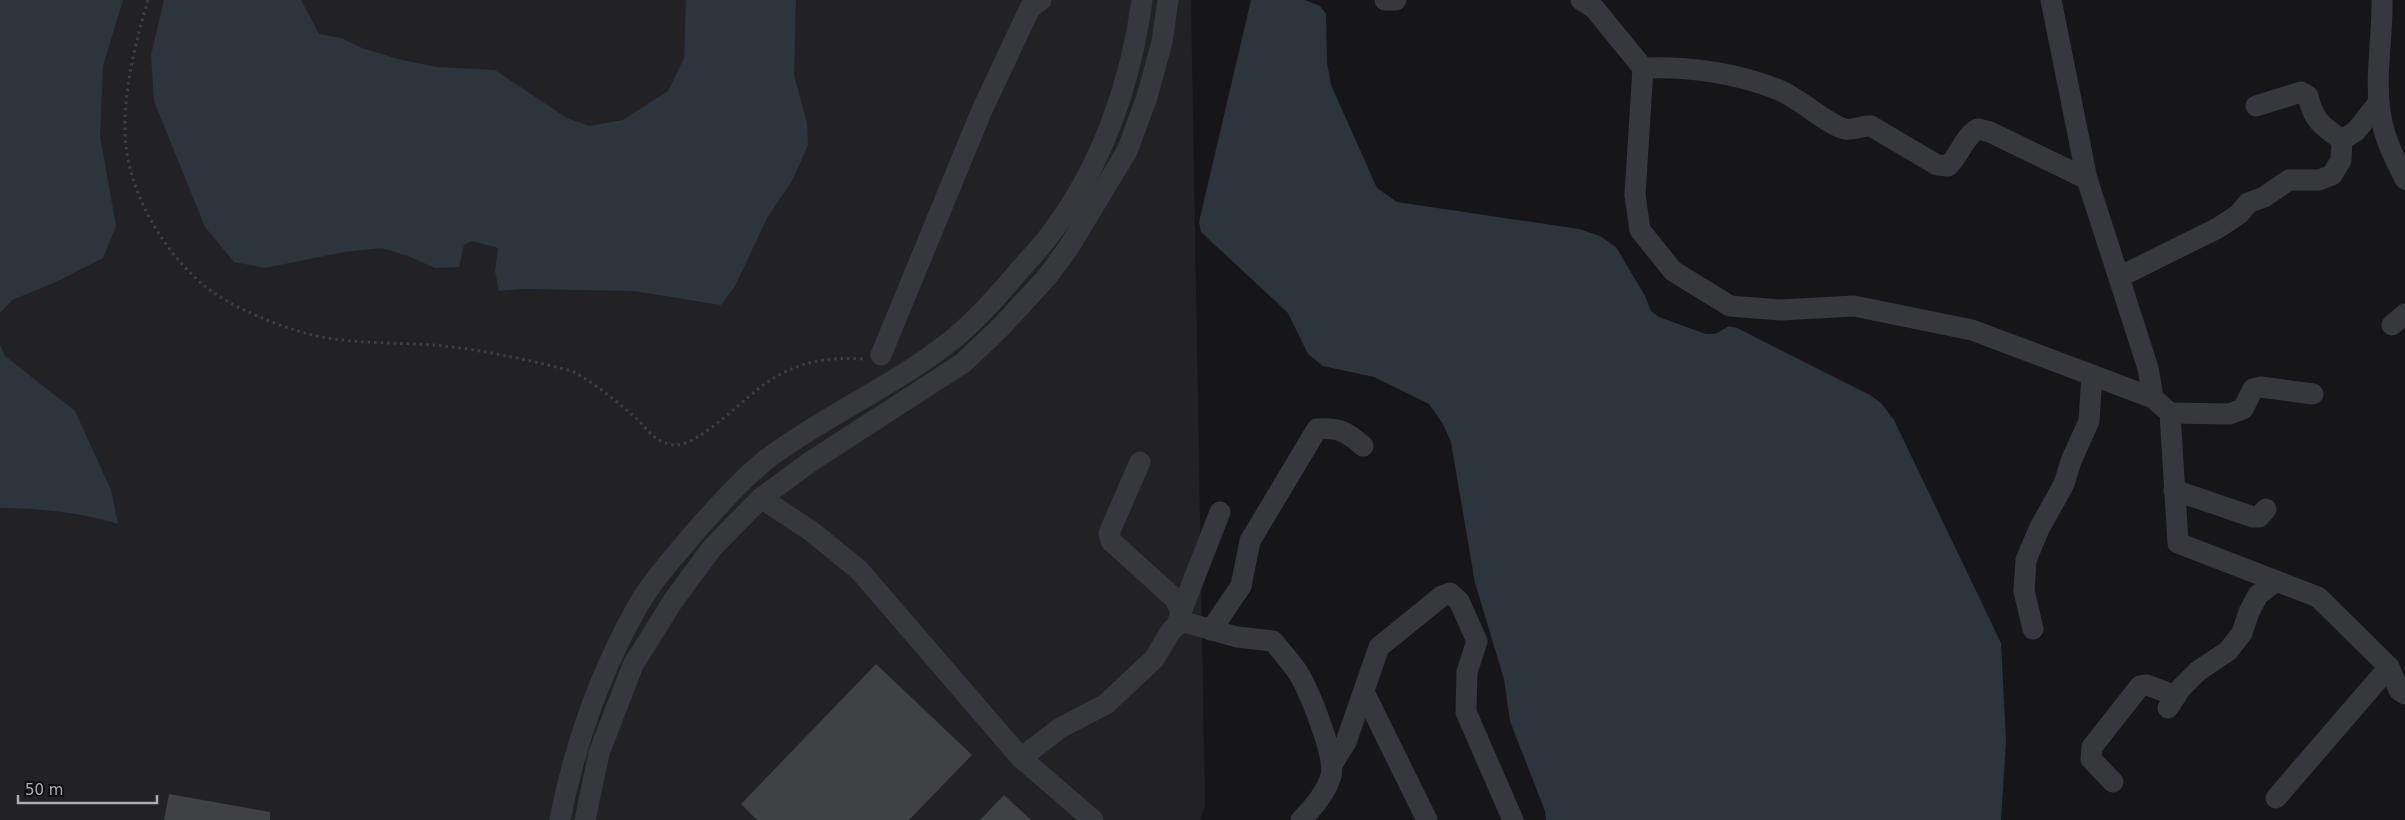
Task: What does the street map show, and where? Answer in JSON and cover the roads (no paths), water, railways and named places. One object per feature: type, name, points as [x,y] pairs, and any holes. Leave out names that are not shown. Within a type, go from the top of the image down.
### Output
[{"type":"street","points":[[881,355],[982,110],[1030,8],[1041,0]]},
{"type":"street","points":[[560,820],[578,744],[606,672],[637,607],[682,546],[719,504],[767,460],[886,386],[949,342],[1000,293],[1052,232],[1082,186],[1106,133],[1127,78],[1138,33],[1142,0]]},
{"type":"street","points":[[585,820],[599,753],[633,665],[673,601],[712,548],[761,498],[810,462],[963,363],[1000,328],[1047,277],[1069,247],[1127,151],[1148,97],[1162,42],[1168,0]]},
{"type":"street","points":[[1386,0],[1396,0]]},
{"type":"street","points":[[1581,0],[1594,8],[1643,68],[1635,195],[1640,230],[1673,271],[1730,306],[1781,310],[1854,306],[1972,330],[2153,398],[2170,413],[2229,414],[2243,409],[2252,389],[2261,387],[2313,394]]},
{"type":"street","points":[[2051,0],[2087,179],[2148,368],[2153,398]]},
{"type":"street","points":[[2382,0],[2379,102],[2385,134],[2405,179]]},
{"type":"street","points":[[1643,68],[1679,69],[1751,79],[1782,91],[1806,104],[1838,126],[1854,129],[1862,125],[1871,126],[1937,165],[1948,166],[1956,159],[1971,133],[1978,129],[1990,132],[2087,179]]},
{"type":"street","points":[[2256,106],[2301,92],[2308,96],[2312,114],[2330,132],[2342,140]]},
{"type":"street","points":[[2342,140],[2356,132],[2379,102]]},
{"type":"street","points":[[2119,277],[2218,228],[2239,214],[2248,203],[2264,197],[2290,180],[2319,180],[2332,175],[2341,160],[2342,140]]},
{"type":"street","points":[[2033,629],[2024,591],[2026,560],[2039,529],[2064,484],[2071,461],[2089,421],[2092,375]]},
{"type":"street","points":[[2170,413],[2178,543],[2318,598],[2389,666],[2403,689]]},
{"type":"street","points":[[1211,630],[1241,586],[1250,541],[1317,429],[1328,428],[1346,432],[1363,446]]},
{"type":"street","points":[[1140,462],[1109,533],[1111,540],[1175,599],[1179,618],[1184,622],[1237,637],[1273,641],[1298,672],[1323,731],[1333,763],[1332,775],[1325,788],[1313,808],[1301,820]]},
{"type":"street","points":[[2174,490],[2252,517],[2259,517],[2266,509]]},
{"type":"street","points":[[761,498],[810,531],[859,570],[1021,758],[1093,820]]},
{"type":"street","points":[[1021,758],[1060,728],[1106,704],[1154,659],[1179,618],[1220,512]]},
{"type":"street","points":[[2113,782],[2091,759],[2092,747],[2140,686],[2147,685],[2172,702],[2198,671],[2228,651],[2242,633],[2249,612],[2258,595],[2276,581]]},
{"type":"street","points":[[1333,763],[1346,742],[1379,647],[1442,596],[1450,593],[1459,600],[1478,641],[1467,672],[1466,712],[1513,820]]},
{"type":"street","points":[[2276,798],[2389,666]]},
{"type":"street","points":[[1364,692],[1427,820]]}]
